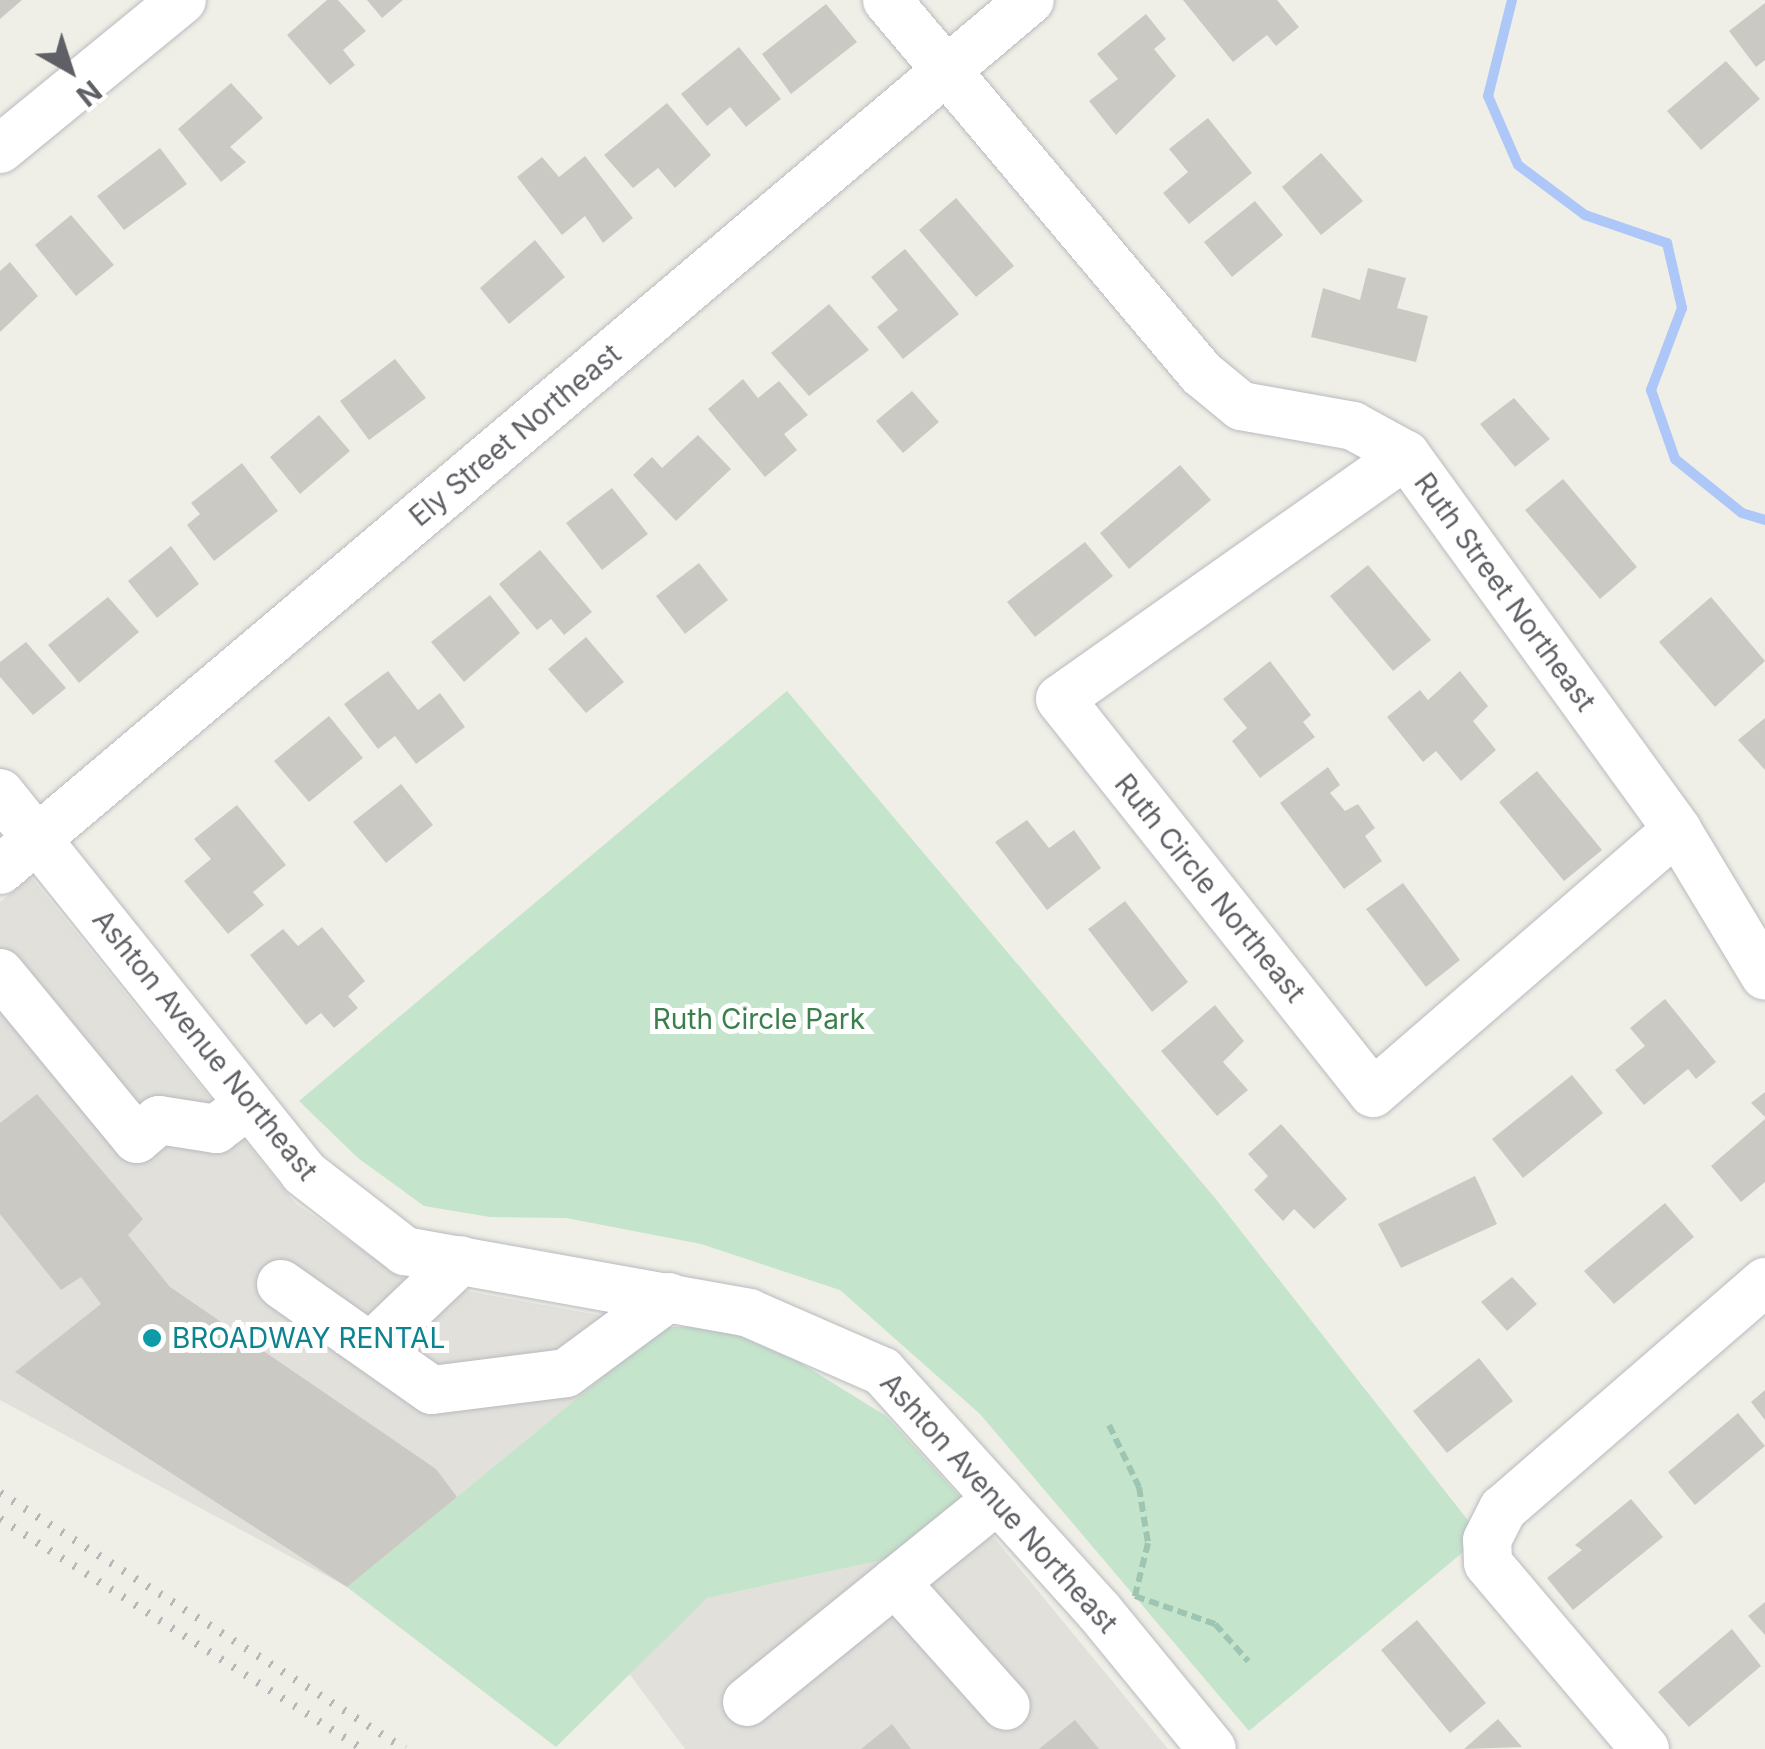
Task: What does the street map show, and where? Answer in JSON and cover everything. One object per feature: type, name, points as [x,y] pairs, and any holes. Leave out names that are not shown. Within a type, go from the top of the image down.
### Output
[{"type":"street","points":[[0,149],[182,0]]},
{"type":"street","name":"Ruth Street Northeast","points":[[887,0],[1200,372],[1240,406],[1288,419],[1352,426],[1406,456],[1677,830],[1765,976]]},
{"type":"street","name":"Ely Street Northeast","points":[[0,870],[1030,0]]},
{"type":"street","name":"Ruth Circle Northeast","points":[[1406,456],[1060,699],[1374,1093],[1677,830]]},
{"type":"street","name":"Ashton Avenue Northeast","points":[[0,793],[304,1173],[405,1252],[750,1313],[882,1371],[998,1499],[1212,1749]]},
{"type":"street","points":[[8,998],[137,1139],[159,1120],[216,1130],[249,1104]]},
{"type":"street","points":[[371,1346],[461,1260]]},
{"type":"street","points":[[1646,1749],[1488,1564],[1487,1540],[1502,1510],[1765,1282]]},
{"type":"street","points":[[281,1284],[432,1390],[566,1373],[669,1297]]},
{"type":"street","points":[[747,1702],[998,1499]]},
{"type":"street","points":[[895,1582],[1006,1706]]},
{"type":"path","points":[[1109,1425],[1138,1487],[1148,1542],[1135,1596],[1215,1624],[1248,1661]]},
{"type":"shaded area","points":[[31,877],[295,1203],[406,1280],[664,1327],[347,1587],[0,1400],[0,902]]},
{"type":"shaded area","points":[[964,1501],[1168,1749],[685,1749],[628,1672],[707,1598],[887,1559]]},
{"type":"green space","name":"Ruth Circle Park","points":[[787,691],[1215,1198],[1481,1537],[1249,1731],[980,1414],[840,1290],[701,1244],[566,1218],[490,1217],[424,1206],[358,1158],[299,1101]]},
{"type":"green space","points":[[664,1327],[719,1327],[799,1362],[886,1416],[964,1501],[887,1559],[707,1598],[556,1747],[347,1587]]},
{"type":"building","points":[[0,0],[22,0],[0,19]]},
{"type":"building","points":[[327,0],[338,0],[366,31],[343,50],[355,65],[330,85],[287,35]]},
{"type":"building","points":[[367,0],[403,0],[382,18]]},
{"type":"building","points":[[1183,0],[1277,0],[1299,27],[1276,46],[1267,35],[1233,62]]},
{"type":"building","points":[[1765,3],[1765,60],[1756,67],[1729,31]]},
{"type":"building","points":[[826,4],[857,42],[791,94],[762,54]]},
{"type":"building","points":[[1146,14],[1166,39],[1154,49],[1176,76],[1116,135],[1089,101],[1118,79],[1097,54]]},
{"type":"building","points":[[739,47],[781,99],[746,127],[730,107],[707,126],[681,94]]},
{"type":"building","points":[[1726,61],[1760,99],[1701,150],[1667,111]]},
{"type":"building","points":[[231,83],[263,118],[230,147],[246,162],[221,182],[178,129]]},
{"type":"building","points":[[667,103],[711,155],[675,188],[658,168],[633,188],[604,155]]},
{"type":"building","points":[[1208,118],[1252,173],[1189,224],[1163,193],[1188,172],[1169,149]]},
{"type":"building","points":[[160,148],[187,184],[124,230],[97,196]]},
{"type":"building","points":[[1321,153],[1363,201],[1321,235],[1282,187]]},
{"type":"building","points":[[585,156],[633,218],[603,243],[585,216],[562,235],[517,177],[542,157],[559,177]]},
{"type":"building","points":[[956,198],[1014,266],[976,297],[919,230]]},
{"type":"building","points":[[1255,201],[1283,235],[1232,277],[1204,242]]},
{"type":"building","points":[[71,215],[114,265],[76,296],[35,245]]},
{"type":"building","points":[[535,240],[565,277],[509,324],[480,288]]},
{"type":"building","points":[[905,249],[959,314],[903,359],[877,327],[898,310],[871,277]]},
{"type":"building","points":[[10,262],[38,296],[0,332],[0,271]]},
{"type":"building","points":[[1368,268],[1406,278],[1397,308],[1428,316],[1416,362],[1311,337],[1323,288],[1360,300]]},
{"type":"building","points":[[829,304],[869,350],[809,396],[771,353]]},
{"type":"building","points":[[395,359],[426,398],[369,440],[340,401]]},
{"type":"building","points":[[743,379],[758,398],[779,381],[808,415],[784,434],[797,450],[765,477],[708,409]]},
{"type":"building","points":[[912,391],[939,422],[903,453],[876,421]]},
{"type":"building","points":[[1514,398],[1550,439],[1515,467],[1480,424]]},
{"type":"building","points":[[319,415],[350,451],[300,494],[270,457]]},
{"type":"building","points":[[698,435],[731,469],[676,521],[633,475],[652,457],[662,468]]},
{"type":"building","points":[[242,463],[278,511],[214,561],[187,525],[200,514],[191,503]]},
{"type":"building","points":[[1180,465],[1211,500],[1129,569],[1100,533]]},
{"type":"building","points":[[1563,479],[1637,567],[1600,599],[1525,510]]},
{"type":"building","points":[[612,488],[648,534],[602,570],[566,523]]},
{"type":"building","points":[[1085,542],[1113,576],[1035,637],[1007,602]]},
{"type":"building","points":[[171,546],[199,584],[157,618],[128,581]]},
{"type":"building","points":[[540,550],[592,612],[564,635],[551,619],[537,630],[499,584]]},
{"type":"building","points":[[699,563],[728,600],[685,634],[656,596]]},
{"type":"building","points":[[1368,565],[1431,640],[1393,671],[1330,596]]},
{"type":"building","points":[[490,595],[520,633],[464,682],[431,642]]},
{"type":"building","points":[[108,597],[139,632],[79,683],[48,645]]},
{"type":"building","points":[[1711,597],[1765,661],[1715,707],[1659,642]]},
{"type":"building","points":[[586,637],[624,682],[586,713],[548,669]]},
{"type":"building","points":[[26,642],[66,688],[33,715],[0,677],[0,662]]},
{"type":"building","points":[[1270,661],[1311,715],[1303,722],[1315,737],[1260,778],[1232,741],[1247,728],[1223,699]]},
{"type":"building","points":[[388,671],[418,710],[440,693],[465,727],[416,764],[395,736],[378,749],[344,704]]},
{"type":"building","points":[[1460,671],[1488,706],[1473,721],[1496,750],[1461,781],[1436,751],[1423,762],[1387,717],[1420,690],[1428,700]]},
{"type":"building","points":[[329,716],[363,758],[309,802],[274,761]]},
{"type":"building","points":[[1765,718],[1765,770],[1738,740]]},
{"type":"building","points":[[1328,767],[1340,785],[1330,793],[1345,811],[1358,804],[1375,828],[1365,836],[1382,861],[1344,889],[1280,803]]},
{"type":"building","points":[[1537,771],[1602,850],[1564,881],[1499,802]]},
{"type":"building","points":[[401,784],[433,825],[386,863],[353,822]]},
{"type":"building","points":[[237,805],[286,865],[253,892],[264,905],[228,934],[184,881],[211,859],[194,839]]},
{"type":"building","points":[[1027,820],[1049,848],[1074,830],[1101,868],[1047,910],[995,842]]},
{"type":"building","points":[[1403,883],[1460,960],[1426,987],[1366,909]]},
{"type":"building","points":[[1125,901],[1188,982],[1152,1012],[1088,929]]},
{"type":"building","points":[[322,927],[365,981],[348,996],[358,1008],[334,1028],[321,1013],[306,1025],[250,955],[283,929],[298,946]]},
{"type":"building","points":[[1665,999],[1716,1062],[1696,1079],[1688,1069],[1644,1105],[1615,1070],[1645,1046],[1630,1028]]},
{"type":"building","points":[[1215,1005],[1244,1041],[1223,1062],[1248,1090],[1217,1116],[1161,1051]]},
{"type":"building","points":[[1572,1075],[1603,1113],[1523,1178],[1492,1139]]},
{"type":"building","points":[[1765,1092],[1765,1117],[1751,1103]]},
{"type":"building","name":"BROADWAY RENTAL","points":[[37,1094],[143,1219],[128,1235],[170,1287],[436,1469],[457,1497],[347,1587],[15,1372],[101,1304],[81,1277],[61,1290],[0,1214],[0,1123]]},
{"type":"building","points":[[1765,1119],[1765,1182],[1741,1202],[1711,1166]]},
{"type":"building","points":[[1281,1124],[1347,1199],[1314,1229],[1294,1209],[1283,1221],[1254,1190],[1268,1176],[1248,1154]]},
{"type":"building","points":[[1475,1176],[1497,1224],[1401,1268],[1378,1224]]},
{"type":"building","points":[[1665,1203],[1694,1237],[1614,1304],[1584,1271]]},
{"type":"building","points":[[1512,1277],[1537,1304],[1507,1331],[1481,1302]]},
{"type":"building","points":[[1479,1358],[1513,1401],[1447,1453],[1413,1411]]},
{"type":"building","points":[[1765,1390],[1765,1420],[1751,1402]]},
{"type":"building","points":[[1738,1413],[1765,1446],[1695,1505],[1668,1472]]},
{"type":"building","points":[[1631,1499],[1663,1537],[1573,1610],[1547,1578],[1582,1550],[1575,1545]]},
{"type":"building","points":[[1765,1602],[1765,1635],[1748,1616]]},
{"type":"building","points":[[1417,1620],[1486,1703],[1450,1733],[1381,1650]]},
{"type":"building","points":[[1732,1629],[1761,1666],[1689,1727],[1658,1692]]},
{"type":"building","points":[[1498,1719],[1522,1747],[1464,1749]]},
{"type":"building","points":[[1075,1720],[1099,1749],[1039,1749]]},
{"type":"building","points":[[892,1724],[911,1749],[861,1749]]},
{"type":"waterway","points":[[1512,0],[1488,96],[1518,165],[1585,215],[1667,243],[1682,308],[1651,390],[1675,459],[1742,513],[1765,520]]},
{"type":"railway","points":[[0,1493],[405,1749]]},
{"type":"railway","points":[[0,1519],[363,1749]]},
{"type":"place","name":"BROADWAY RENTAL","points":[[152,1338]]}]
